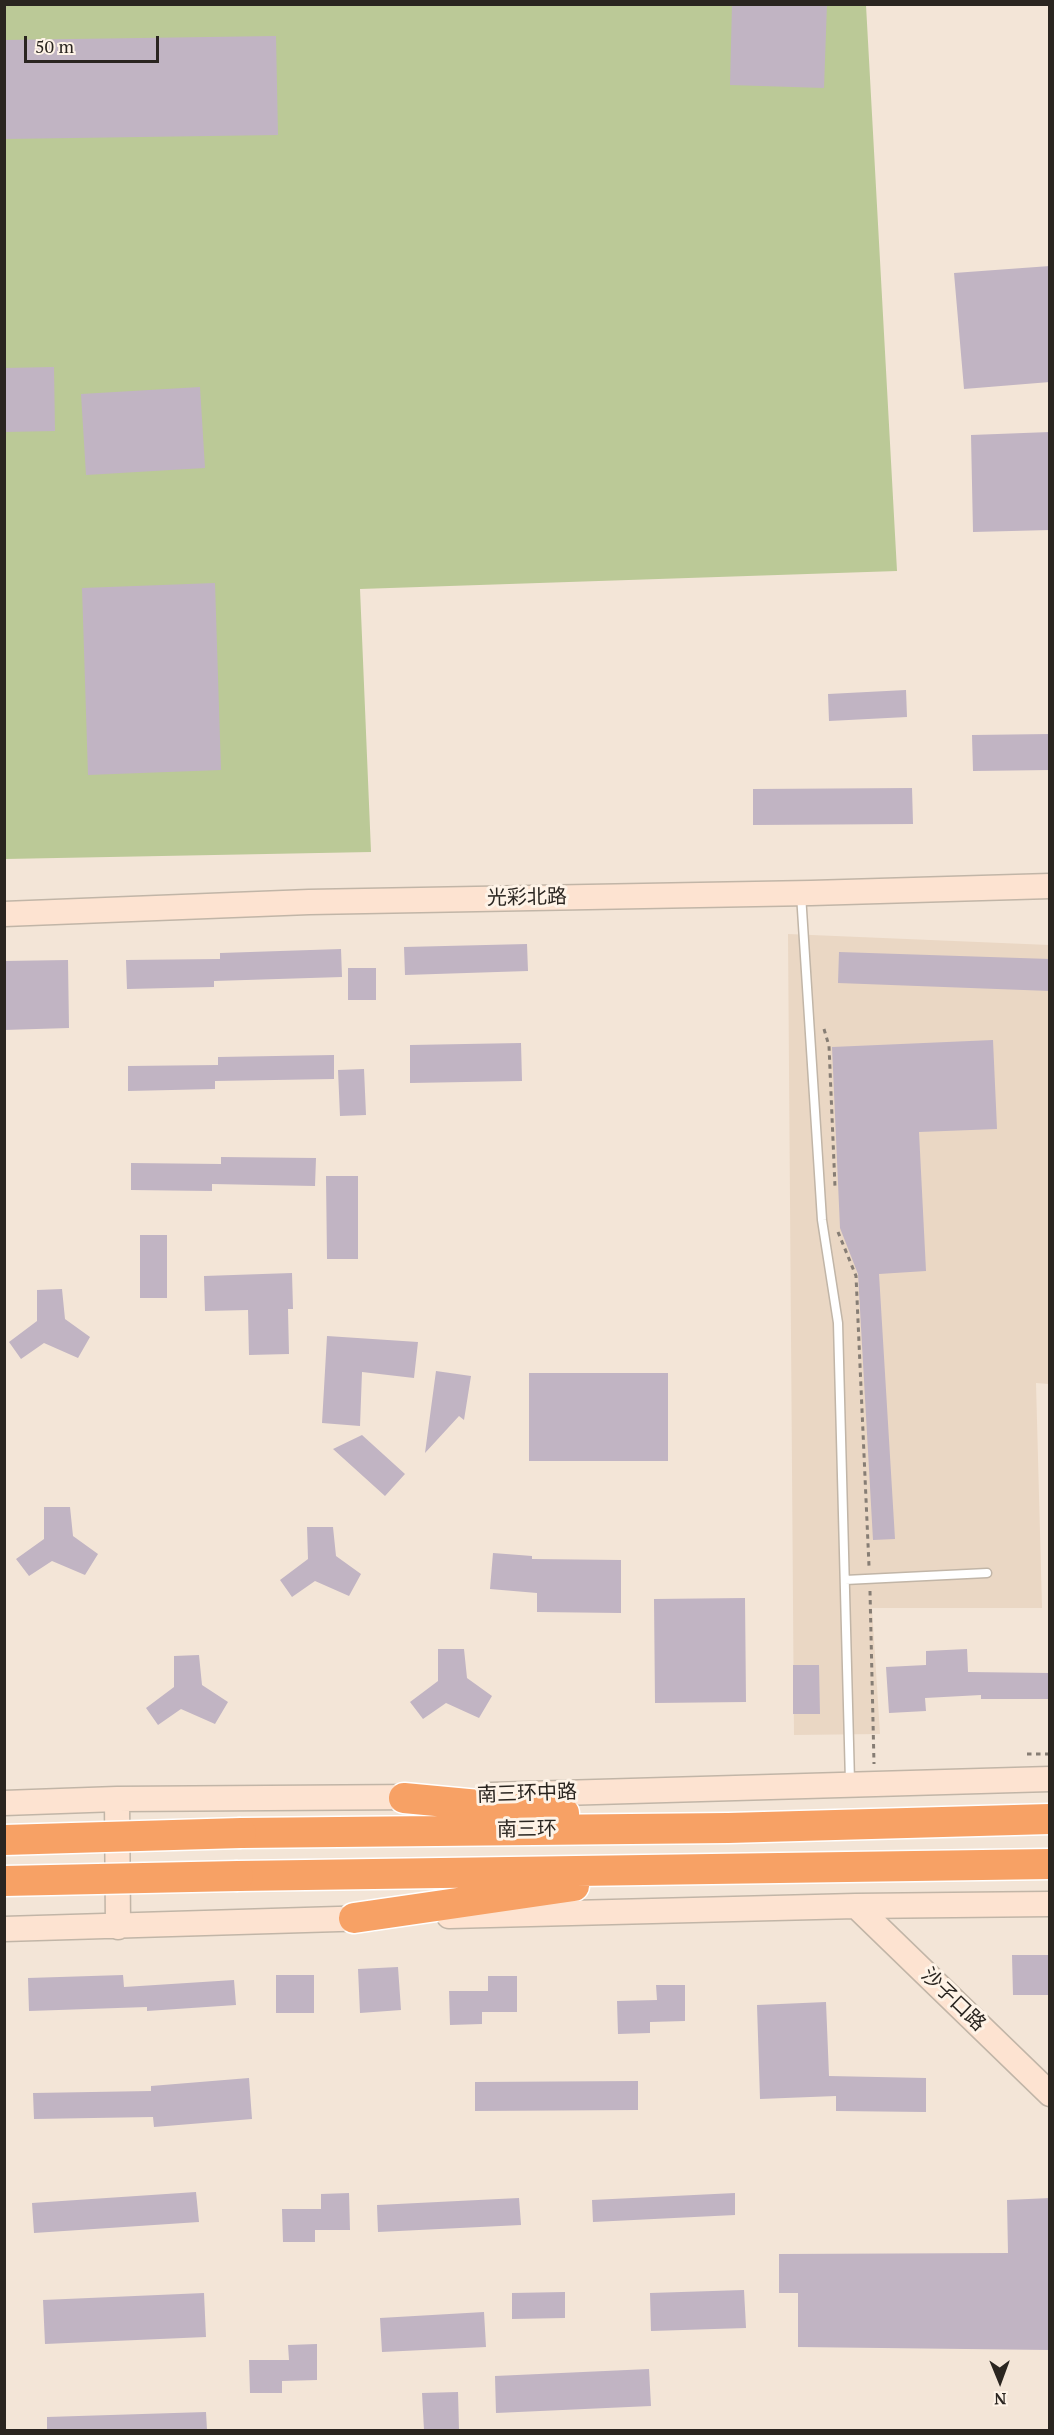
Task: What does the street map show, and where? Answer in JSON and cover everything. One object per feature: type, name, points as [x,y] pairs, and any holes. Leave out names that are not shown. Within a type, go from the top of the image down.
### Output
[{"type":"highway","points":[[404,1798],[728,1828]]},
{"type":"highway","name":"南三环","points":[[4,1840],[240,1833],[728,1828],[1050,1819]]},
{"type":"highway","name":"南三环","points":[[4,1881],[1050,1864]]},
{"type":"highway","points":[[354,1918],[698,1868]]},
{"type":"street","name":"光彩北路","points":[[4,914],[309,902],[1050,886]]},
{"type":"street","name":"南三环中路","points":[[4,1803],[117,1799],[404,1798],[850,1783],[1050,1779]]},
{"type":"street","points":[[117,1799],[118,1927]]},
{"type":"street","points":[[4,1929],[856,1906],[1050,1904]]},
{"type":"street","name":"沙子口路","points":[[856,1906],[1050,2094]]},
{"type":"lane","points":[[801,893],[822,1220],[838,1323],[850,1783]]},
{"type":"lane","points":[[845,1580],[987,1573]]},
{"type":"path","points":[[1027,1754],[1050,1754]]},
{"type":"shaded area","points":[[788,934],[1049,945],[1049,1384],[1036,1383],[1042,1608],[872,1608],[880,1734],[794,1735]]},
{"type":"green space","points":[[4,5],[866,5],[897,571],[360,589],[371,852],[5,859]]},
{"type":"building","points":[[732,4],[827,4],[824,88],[730,85]]},
{"type":"building","points":[[276,36],[278,135],[4,139],[4,40]]},
{"type":"building","points":[[1050,266],[1050,382],[964,389],[954,273]]},
{"type":"building","points":[[54,367],[55,431],[4,432],[4,368]]},
{"type":"building","points":[[200,387],[205,468],[86,475],[81,394]]},
{"type":"building","points":[[1050,432],[1050,530],[973,532],[971,435]]},
{"type":"building","points":[[215,583],[221,770],[88,775],[82,588]]},
{"type":"building","points":[[906,690],[907,717],[829,721],[828,694]]},
{"type":"building","points":[[1050,734],[1050,770],[973,771],[972,735]]},
{"type":"building","points":[[912,788],[913,824],[753,825],[753,789]]},
{"type":"building","points":[[527,944],[528,971],[405,975],[404,947]]},
{"type":"building","points":[[341,949],[342,977],[214,981],[214,987],[127,989],[126,960],[220,959],[220,953]]},
{"type":"building","points":[[839,952],[1050,959],[1050,991],[838,983]]},
{"type":"building","points":[[68,960],[69,1028],[4,1030],[4,961]]},
{"type":"building","points":[[348,968],[376,968],[376,1000],[348,1000]]},
{"type":"building","points":[[993,1040],[997,1129],[919,1132],[926,1271],[879,1274],[895,1539],[873,1540],[858,1274],[840,1228],[832,1047]]},
{"type":"building","points":[[521,1043],[522,1081],[410,1083],[410,1045]]},
{"type":"building","points":[[334,1055],[334,1079],[215,1081],[215,1089],[128,1091],[128,1066],[218,1065],[218,1057]]},
{"type":"building","points":[[364,1069],[366,1115],[340,1116],[338,1070]]},
{"type":"building","points":[[221,1157],[316,1158],[315,1186],[212,1184],[212,1191],[131,1190],[131,1163],[221,1164]]},
{"type":"building","points":[[326,1176],[358,1176],[358,1259],[327,1259]]},
{"type":"building","points":[[140,1235],[167,1235],[167,1298],[140,1298]]},
{"type":"building","points":[[292,1273],[293,1309],[288,1309],[289,1354],[249,1355],[248,1310],[205,1311],[204,1276]]},
{"type":"building","points":[[62,1289],[65,1319],[90,1337],[78,1358],[44,1343],[21,1359],[9,1342],[37,1321],[37,1290]]},
{"type":"building","points":[[327,1336],[418,1342],[414,1378],[362,1372],[360,1426],[322,1423]]},
{"type":"building","points":[[436,1371],[471,1376],[464,1420],[459,1416],[425,1453]]},
{"type":"building","points":[[529,1373],[668,1373],[668,1461],[529,1461]]},
{"type":"building","points":[[362,1435],[405,1474],[385,1496],[333,1449]]},
{"type":"building","points":[[44,1507],[70,1507],[73,1536],[98,1554],[85,1575],[52,1561],[29,1576],[16,1559],[44,1539]]},
{"type":"building","points":[[307,1527],[333,1527],[336,1556],[361,1574],[349,1596],[315,1581],[292,1597],[280,1580],[308,1559]]},
{"type":"building","points":[[493,1553],[532,1556],[532,1559],[621,1560],[621,1613],[537,1612],[537,1593],[490,1589]]},
{"type":"building","points":[[745,1598],[746,1702],[655,1703],[654,1599]]},
{"type":"building","points":[[438,1649],[464,1649],[467,1678],[492,1696],[479,1718],[446,1703],[423,1719],[410,1702],[438,1681]]},
{"type":"building","points":[[967,1649],[968,1672],[1050,1673],[1050,1699],[981,1699],[981,1695],[925,1698],[926,1711],[889,1713],[886,1667],[926,1665],[926,1651]]},
{"type":"building","points":[[199,1655],[202,1685],[228,1702],[215,1724],[181,1709],[158,1725],[146,1708],[174,1687],[174,1656]]},
{"type":"building","points":[[793,1665],[819,1665],[820,1714],[793,1714]]},
{"type":"building","points":[[1012,1955],[1050,1955],[1050,1995],[1013,1995]]},
{"type":"building","points":[[398,1967],[401,2010],[360,2013],[358,1969]]},
{"type":"building","points":[[123,1975],[124,1987],[234,1980],[236,2005],[147,2011],[147,2007],[29,2011],[28,1978]]},
{"type":"building","points":[[276,1975],[314,1975],[314,2013],[276,2013]]},
{"type":"building","points":[[488,1976],[517,1976],[517,2012],[482,2012],[482,2024],[450,2025],[449,1991],[488,1991]]},
{"type":"building","points":[[656,1985],[685,1985],[685,2021],[650,2022],[650,2033],[618,2034],[617,2001],[657,2000]]},
{"type":"building","points":[[826,2002],[829,2076],[926,2078],[926,2112],[836,2111],[836,2096],[760,2099],[757,2005]]},
{"type":"building","points":[[249,2078],[252,2119],[154,2127],[153,2117],[34,2119],[33,2093],[151,2091],[151,2086]]},
{"type":"building","points":[[638,2081],[638,2110],[475,2111],[475,2082]]},
{"type":"building","points":[[196,2192],[199,2222],[34,2233],[32,2203]]},
{"type":"building","points":[[349,2193],[350,2230],[315,2230],[315,2242],[283,2242],[282,2209],[321,2209],[321,2194]]},
{"type":"building","points":[[735,2193],[735,2215],[593,2222],[592,2200]]},
{"type":"building","points":[[519,2198],[521,2225],[378,2232],[377,2205]]},
{"type":"building","points":[[1050,2198],[1050,2350],[798,2347],[798,2293],[779,2293],[779,2254],[1008,2253],[1007,2200]]},
{"type":"building","points":[[744,2290],[746,2328],[651,2331],[650,2293]]},
{"type":"building","points":[[565,2292],[565,2318],[512,2319],[512,2293]]},
{"type":"building","points":[[204,2293],[206,2337],[45,2344],[43,2300]]},
{"type":"building","points":[[484,2312],[486,2347],[382,2352],[380,2318]]},
{"type":"building","points":[[317,2344],[317,2380],[282,2381],[282,2393],[250,2393],[249,2360],[289,2360],[288,2345]]},
{"type":"building","points":[[649,2369],[651,2406],[496,2413],[495,2376]]},
{"type":"building","points":[[458,2392],[459,2430],[424,2430],[422,2393]]},
{"type":"building","points":[[206,2412],[207,2430],[47,2430],[47,2417]]}]
